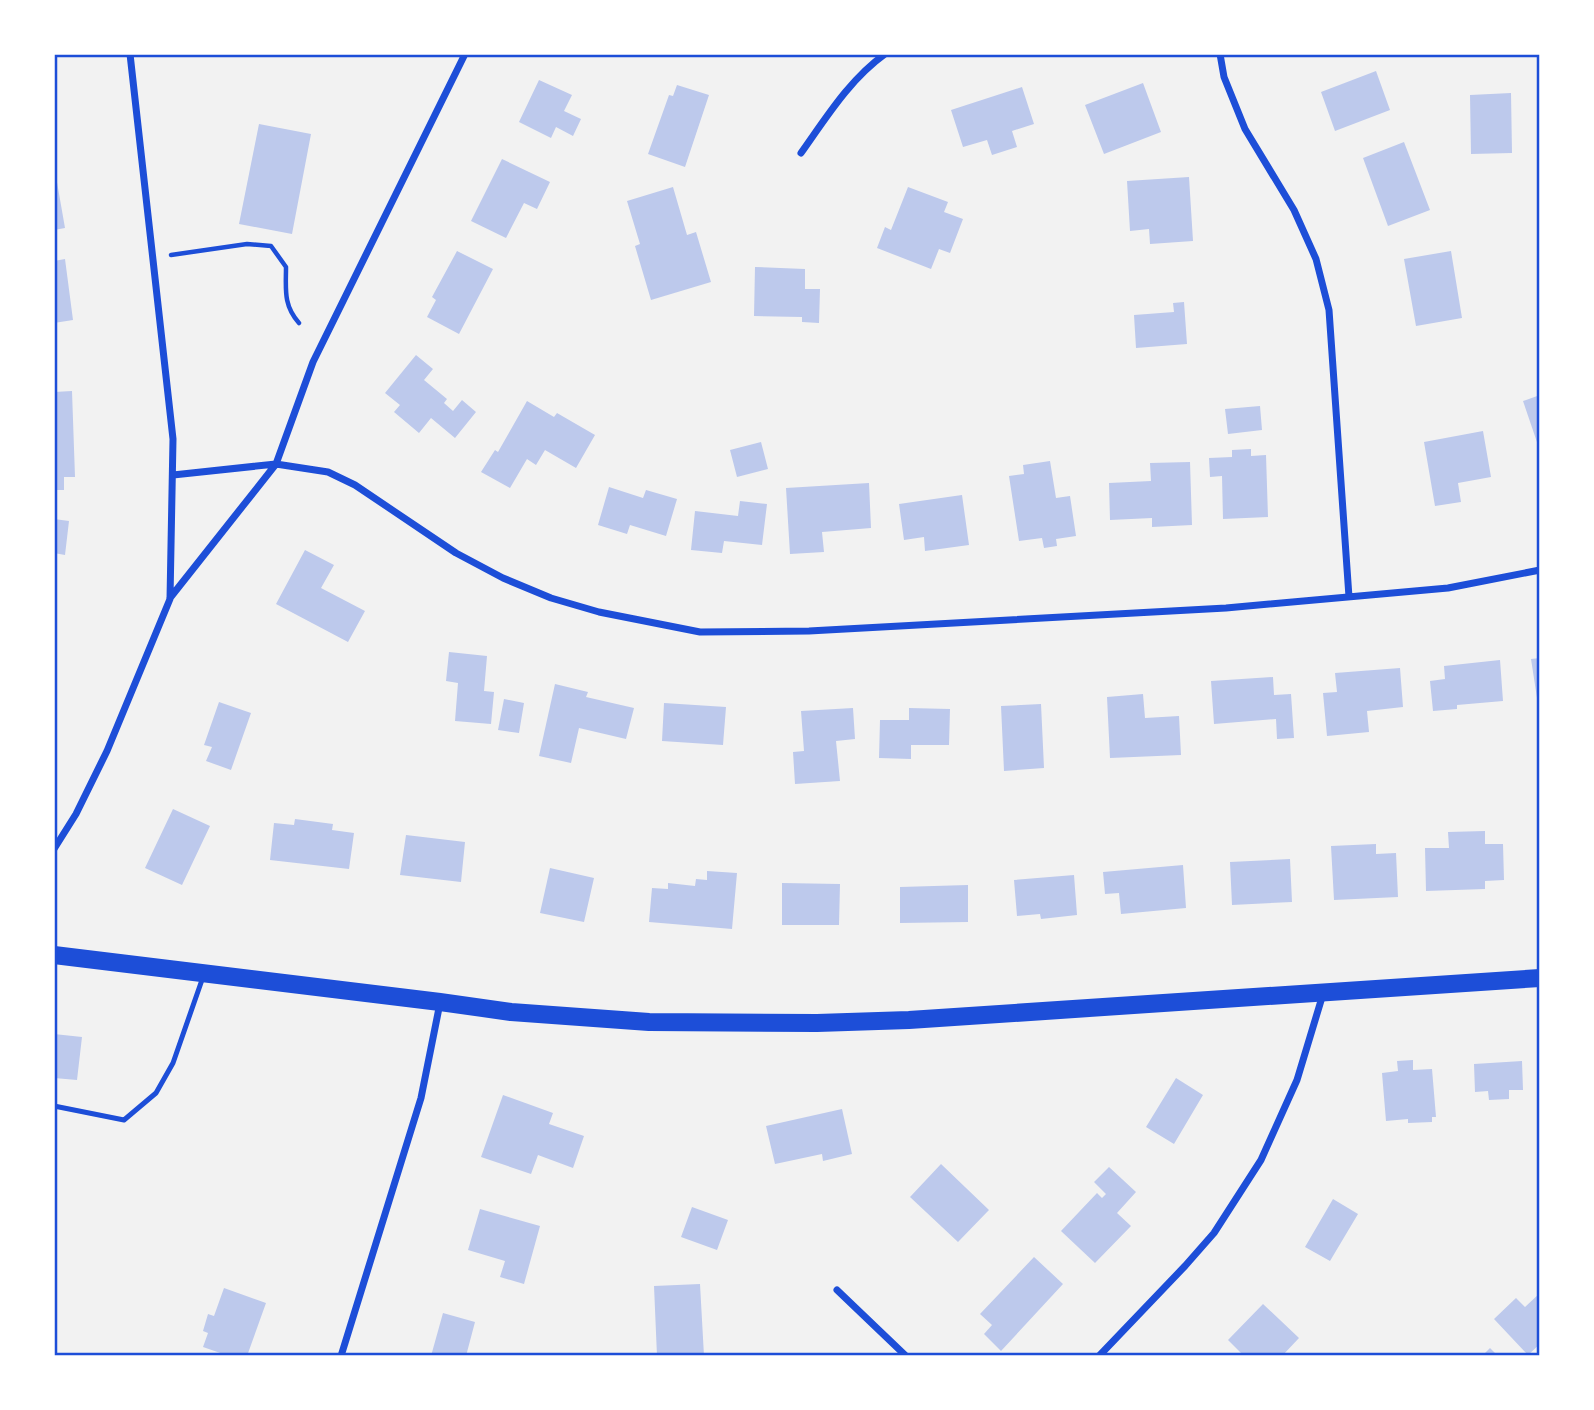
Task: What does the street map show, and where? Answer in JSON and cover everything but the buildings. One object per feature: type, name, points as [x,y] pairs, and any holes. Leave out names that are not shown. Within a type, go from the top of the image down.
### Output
[{"type":"main road","points":[[54,955],[511,1012],[649,1022],[817,1023],[909,1020],[1540,978]]},
{"type":"street","points":[[130,54],[173,439],[170,598]]},
{"type":"street","points":[[54,849],[76,814],[107,751],[170,598],[255,494],[276,464],[313,362],[465,54]]},
{"type":"street","points":[[801,153],[842,96],[873,62],[885,54]]},
{"type":"street","points":[[1220,54],[1224,77],[1245,129],[1294,210],[1316,259],[1329,310],[1349,597]]},
{"type":"street","points":[[173,475],[276,464],[328,472],[355,485],[456,554],[503,578],[551,598],[599,612],[700,632],[808,631],[1226,608],[1448,589],[1540,570]]},
{"type":"street","points":[[1099,1356],[1214,1233],[1261,1160],[1297,1080],[1324,993]]},
{"type":"street","points":[[341,1356],[421,1098],[440,1002]]},
{"type":"street","points":[[837,1290],[906,1356]]},
{"type":"lane","points":[[54,1106],[124,1120],[156,1093],[173,1063],[205,974]]},
{"type":"path","points":[[152,257],[247,244],[271,246],[286,267],[284,291],[293,316],[299,323]]}]
